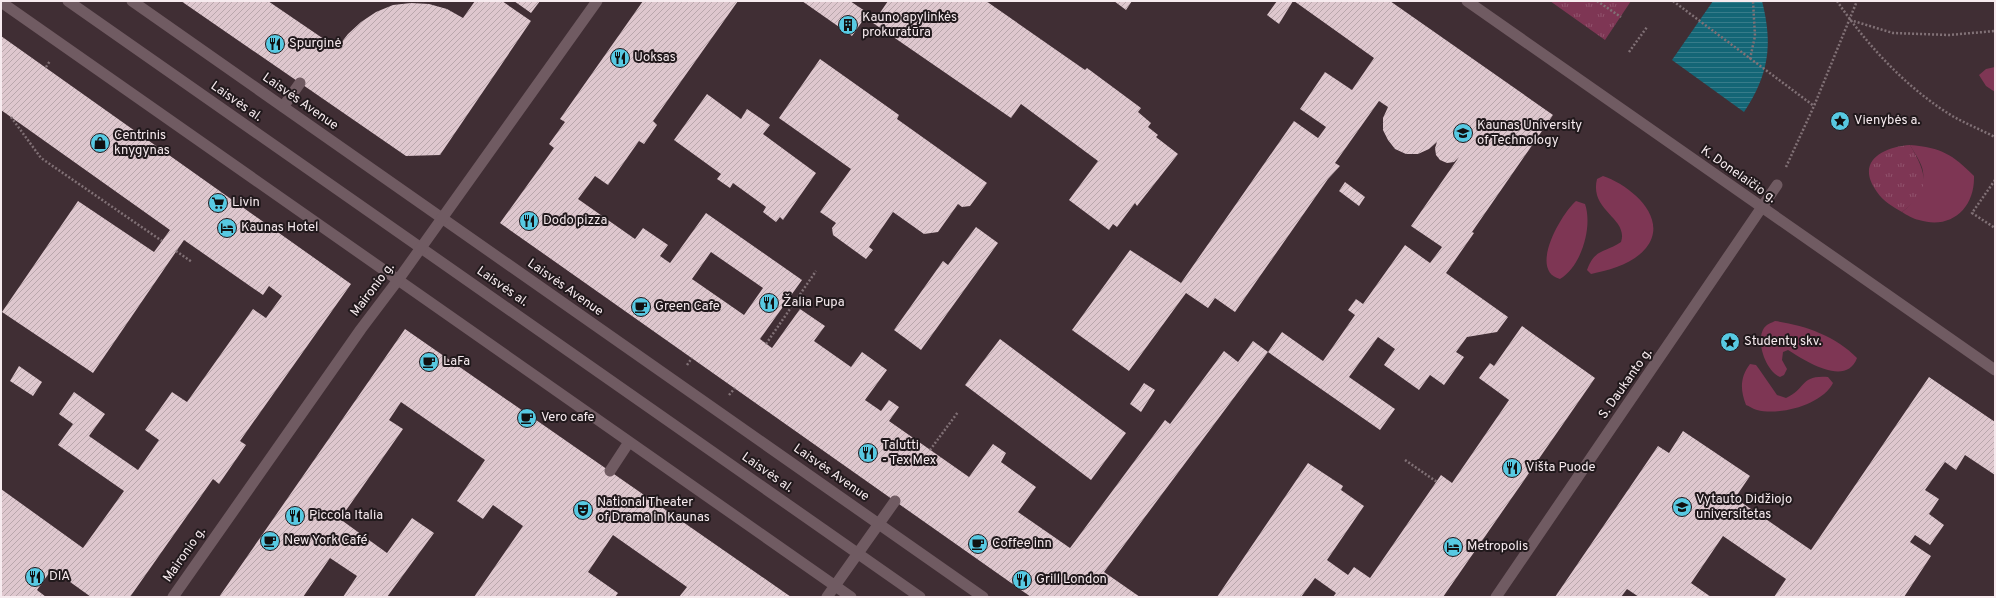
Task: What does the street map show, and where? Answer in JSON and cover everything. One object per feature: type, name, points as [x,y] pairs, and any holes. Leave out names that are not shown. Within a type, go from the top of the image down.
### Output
[{"type":"street","name":"Laisvės al.","points":[[68,1],[920,597]]},
{"type":"street","name":"Laisvės Avenue","points":[[132,1],[983,597]]},
{"type":"street","name":"Maironio g.","points":[[172,597],[596,1]]},
{"type":"street","name":"K. Donelaičio g.","points":[[1466,1],[1995,370]]},
{"type":"street","points":[[1,2],[15,5],[398,280],[851,597]]},
{"type":"street","points":[[283,107],[300,83]]},
{"type":"street","name":"S. Daukanto g.","points":[[1496,597],[1763,209],[1777,185]]},
{"type":"street","points":[[610,471],[629,442]]},
{"type":"street","points":[[827,597],[895,501]]},
{"type":"path","points":[[1598,1],[1621,17]]},
{"type":"path","points":[[1673,1],[1814,106]]},
{"type":"path","points":[[1750,59],[1755,36],[1753,1]]},
{"type":"path","points":[[1837,1],[1850,20],[1900,76],[1926,98],[1954,117],[1995,137]]},
{"type":"path","points":[[1777,185],[1814,106],[1850,20],[1856,1]]},
{"type":"path","points":[[1850,20],[1893,33],[1950,35],[1995,31]]},
{"type":"path","points":[[1629,52],[1647,27]]},
{"type":"path","points":[[11,117],[41,158],[162,241]]},
{"type":"path","points":[[1995,180],[1972,213],[1995,228]]},
{"type":"path","points":[[176,251],[192,262]]},
{"type":"path","points":[[766,344],[816,271]]},
{"type":"path","points":[[930,450],[958,412]]},
{"type":"path","points":[[1405,460],[1436,482]]},
{"type":"green space","points":[[1550,1],[1631,1],[1605,40]]},
{"type":"green space","points":[[1995,67],[1995,92],[1986,86],[1979,75],[1986,69]]},
{"type":"green space","points":[[1910,145],[1939,150],[1946,153],[1953,157],[1974,176],[1970,198],[1959,214],[1951,219],[1941,222],[1931,222],[1915,219],[1902,212],[1915,198],[1922,184],[1923,178],[1922,167]]},
{"type":"green space","points":[[1910,145],[1920,165],[1924,181],[1918,196],[1912,204],[1902,212],[1888,204],[1879,195],[1871,181],[1869,172],[1870,164],[1881,153],[1900,146]]},
{"type":"green space","points":[[1603,176],[1614,180],[1635,195],[1644,204],[1650,214],[1653,225],[1652,237],[1646,248],[1635,258],[1621,266],[1591,274],[1587,270],[1593,258],[1597,254],[1621,242],[1622,234],[1620,227],[1598,199],[1596,190],[1597,179]]},
{"type":"green space","points":[[1576,201],[1585,204],[1587,213],[1586,235],[1579,256],[1574,265],[1560,279],[1551,274],[1547,265],[1547,254],[1550,242],[1556,229]]},
{"type":"green space","points":[[1775,321],[1797,325],[1819,333],[1849,350],[1857,358],[1852,367],[1844,371],[1835,371],[1814,365],[1788,350],[1783,352],[1782,360],[1787,369],[1784,375],[1780,377],[1770,369],[1761,348],[1764,328]]},
{"type":"green space","points":[[1750,364],[1756,365],[1777,395],[1786,398],[1812,378],[1828,377],[1833,383],[1820,397],[1799,407],[1777,411],[1757,410],[1746,405],[1742,389],[1744,374]]},
{"type":"water","points":[[1713,1],[1762,1],[1768,45],[1764,72],[1759,85],[1744,112],[1672,60]]},
{"type":"building","points":[[181,1],[268,1],[337,48],[348,34],[361,22],[376,12],[393,5],[411,3],[429,4],[447,9],[463,18],[475,1],[502,1],[531,21],[440,155],[406,156]]},
{"type":"building","points":[[514,1],[540,1],[531,13]]},
{"type":"building","points":[[643,1],[738,1],[653,121],[657,125],[644,144],[639,141],[608,185],[595,176],[578,199],[635,239],[643,228],[668,245],[660,256],[670,263],[706,213],[802,280],[760,339],[772,348],[800,309],[825,326],[814,341],[851,367],[862,352],[887,370],[865,400],[881,411],[889,400],[899,407],[889,421],[969,477],[993,444],[1006,453],[1001,462],[1036,487],[1018,512],[1070,548],[1165,420],[1170,424],[1224,351],[1238,362],[1253,341],[1268,352],[1104,572],[1140,597],[1031,597],[500,223],[554,148],[549,144],[565,122],[560,119]],"holes":[[[711,252],[763,288],[744,315],[692,279]]]},
{"type":"building","name":"Kauno apylinkės prokuratūra","points":[[802,1],[850,1],[868,13],[852,36]]},
{"type":"building","points":[[888,1],[986,1],[1085,70],[1087,68],[1141,108],[1138,112],[1151,123],[1148,127],[1158,135],[1156,137],[1178,154],[1137,206],[1135,203],[1117,227],[1113,224],[1109,230],[1069,200],[1098,161],[1021,104],[1011,118],[873,23]]},
{"type":"building","points":[[1114,1],[1132,1],[1126,10]]},
{"type":"building","points":[[1277,1],[1293,1],[1279,24],[1267,15]]},
{"type":"building","points":[[1294,1],[1390,1],[1553,115],[1472,232],[1474,233],[1446,273],[1508,317],[1497,332],[1467,337],[1456,352],[1464,357],[1444,385],[1430,375],[1419,390],[1384,365],[1395,349],[1378,337],[1349,377],[1395,409],[1380,430],[1268,352],[1282,332],[1323,361],[1355,315],[1348,310],[1356,299],[1363,304],[1405,245],[1430,263],[1442,247],[1411,226],[1459,157],[1454,162],[1447,163],[1440,160],[1436,155],[1435,148],[1437,142],[1429,149],[1418,154],[1406,154],[1395,149],[1383,130],[1383,118],[1388,107],[1379,101],[1335,163],[1340,166],[1328,179],[1235,312],[1215,298],[1208,308],[1186,293],[1129,371],[1072,330],[1130,250],[1181,283],[1294,121],[1318,138],[1326,127],[1300,109],[1325,72],[1352,90],[1374,58]]},
{"type":"building","points":[[1,36],[351,284],[240,441],[246,445],[219,484],[213,479],[130,597],[91,597],[52,569],[37,590],[46,597],[1,597],[1,489],[83,548],[124,491],[58,445],[73,424],[59,414],[74,392],[105,414],[89,436],[138,470],[159,440],[145,430],[172,392],[187,402],[253,309],[266,318],[282,296],[269,286],[263,295],[184,240],[93,373],[2,312],[78,201],[154,252],[170,230],[1,110]]},
{"type":"building","points":[[820,59],[899,115],[897,119],[987,183],[970,206],[962,207],[958,204],[938,232],[924,234],[893,212],[869,247],[873,250],[866,259],[833,235],[832,228],[836,223],[820,212],[851,169],[779,118]]},
{"type":"building","points":[[707,94],[741,119],[747,109],[770,125],[763,134],[816,173],[783,220],[780,217],[776,222],[763,212],[766,207],[733,183],[730,188],[717,179],[721,174],[674,140]]},
{"type":"building","points":[[1345,182],[1365,197],[1359,206],[1339,191]]},
{"type":"building","points":[[976,227],[998,243],[921,350],[894,330],[943,261],[948,265]]},
{"type":"building","points":[[1522,326],[1595,378],[1443,597],[1333,597],[1336,593],[1315,578],[1301,597],[1217,597],[1308,463],[1343,486],[1341,490],[1364,506],[1327,560],[1348,575],[1354,567],[1370,578],[1441,475],[1452,483],[1509,400],[1479,378],[1490,363],[1494,366]]},
{"type":"building","points":[[405,329],[791,597],[679,597],[687,587],[613,535],[588,572],[618,593],[615,597],[474,597],[523,526],[493,505],[483,519],[457,501],[485,460],[401,402],[389,420],[403,429],[340,519],[387,553],[412,518],[434,533],[387,597],[343,597],[357,576],[330,558],[303,597],[219,597]]},
{"type":"building","points":[[1000,339],[1126,433],[1091,480],[965,385]]},
{"type":"building","points":[[19,366],[42,382],[33,396],[10,381]]},
{"type":"building","name":"Vytauto Didžiojo universitetas","points":[[1929,377],[1995,422],[1995,475],[1965,455],[1956,470],[1945,462],[1925,490],[1939,499],[1929,514],[1944,525],[1930,545],[1915,535],[1910,542],[1931,556],[1904,597],[1774,597],[1786,579],[1723,536],[1691,583],[1711,597],[1639,597],[1627,589],[1621,597],[1555,597],[1658,446],[1669,453],[1683,431],[1750,476],[1735,498],[1811,550]]},
{"type":"building","points":[[1144,383],[1155,390],[1141,412],[1130,404]]},
{"type":"place","name":"Kauno apylinkės prokuratūra","points":[[848,25]]},
{"type":"place","name":"Spurginė","points":[[275,44]]},
{"type":"place","name":"Uoksas","points":[[620,58]]},
{"type":"place","name":"Vienybės a.","points":[[1840,121]]},
{"type":"place","name":"Kaunas University of Technology","points":[[1463,133]]},
{"type":"place","name":"Centrinis knygynas","points":[[100,143]]},
{"type":"place","name":"Livin","points":[[218,203]]},
{"type":"place","name":"Dodo pizza","points":[[529,221]]},
{"type":"place","name":"Kaunas Hotel","points":[[227,228]]},
{"type":"place","name":"Žalia Pupa","points":[[769,303]]},
{"type":"place","name":"Green Cafe","points":[[641,307]]},
{"type":"place","name":"Studentų skv.","points":[[1730,342]]},
{"type":"place","name":"LaFa","points":[[429,362]]},
{"type":"place","name":"Vero cafe","points":[[527,418]]},
{"type":"place","name":"Talutti - Tex Mex","points":[[868,453]]},
{"type":"place","name":"Višta Puode","points":[[1512,468]]},
{"type":"place","name":"Vytauto Didžiojo universitetas","points":[[1682,507]]},
{"type":"place","name":"National Theater of Drama in Kaunas","points":[[583,510]]},
{"type":"place","name":"Piccola Italia","points":[[295,516]]},
{"type":"place","name":"New York Café","points":[[270,541]]},
{"type":"place","name":"Coffee inn","points":[[978,544]]},
{"type":"place","name":"Metropolis","points":[[1453,547]]},
{"type":"place","name":"DIA","points":[[35,577]]},
{"type":"place","name":"Grill London","points":[[1022,580]]}]
